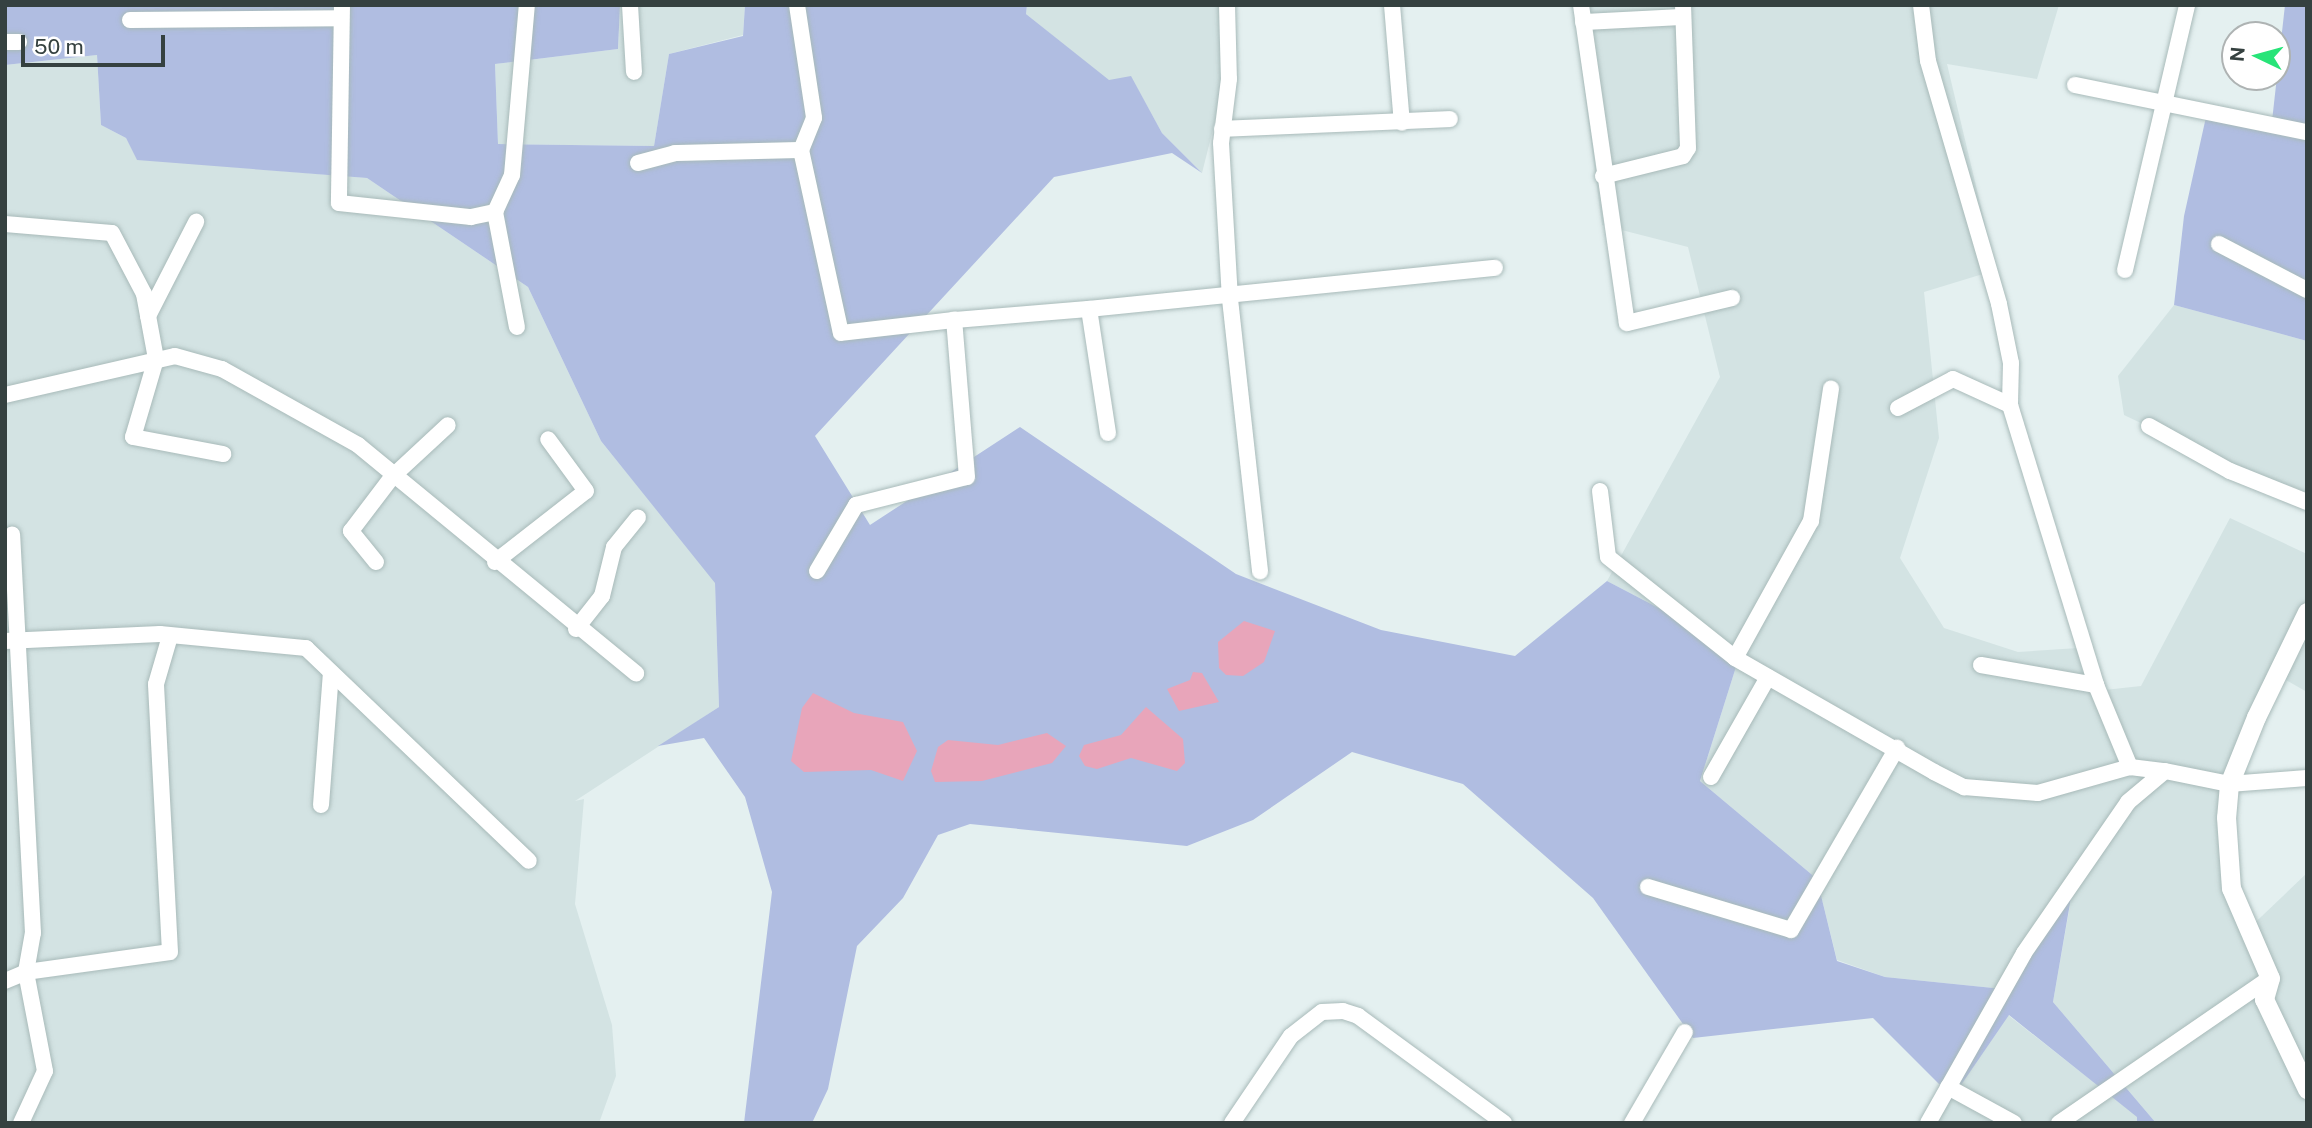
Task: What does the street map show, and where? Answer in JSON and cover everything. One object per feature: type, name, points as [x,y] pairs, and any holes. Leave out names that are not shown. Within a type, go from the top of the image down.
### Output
[{"type":"street","points":[[516,327],[495,212],[512,176],[520,122],[527,5]]},
{"type":"street","points":[[630,5],[634,72]]},
{"type":"street","points":[[797,5],[814,118],[801,150],[841,333],[954,320],[1230,299],[1495,268]]},
{"type":"street","points":[[1227,5],[1229,79],[1223,130],[1230,299],[1260,571]]},
{"type":"street","points":[[1392,5],[1402,122]]},
{"type":"street","points":[[1921,5],[1928,61],[1999,304],[2010,405],[2096,685],[2130,767]]},
{"type":"street","points":[[2125,270],[2187,5]]},
{"type":"street","points":[[1603,176],[1683,156],[1688,148],[1683,11],[1582,14],[1603,176],[1627,323],[1732,298]]},
{"type":"street","points":[[130,20],[341,12],[339,203],[432,217],[495,212]]},
{"type":"street","points":[[2075,85],[2307,132]]},
{"type":"street","points":[[1223,130],[1450,119]]},
{"type":"street","points":[[638,163],[675,153],[801,150]]},
{"type":"street","points":[[148,316],[196,222]]},
{"type":"street","points":[[5,224],[112,233],[148,316],[156,359],[133,436],[223,454]]},
{"type":"street","points":[[2220,244],[2307,289]]},
{"type":"street","points":[[1089,309],[1108,433]]},
{"type":"street","points":[[817,571],[856,505],[967,477],[954,320]]},
{"type":"street","points":[[5,395],[156,359],[196,359],[222,369],[358,445],[576,629],[635,673]]},
{"type":"street","points":[[1898,408],[1952,379],[2010,405]]},
{"type":"street","points":[[1735,658],[1811,522],[1831,388]]},
{"type":"street","points":[[376,562],[351,531],[393,477],[447,425]]},
{"type":"street","points":[[2148,426],[2307,502]]},
{"type":"street","points":[[495,562],[586,491],[548,439]]},
{"type":"street","points":[[1600,491],[1608,557],[1735,658],[1965,787],[2007,793],[2069,787],[2130,767],[2229,784],[2307,778]]},
{"type":"street","points":[[576,629],[602,596],[614,547],[638,517]]},
{"type":"street","points":[[12,535],[10,641],[33,933],[26,972],[45,1071],[21,1123]]},
{"type":"street","points":[[2307,612],[2229,784],[2231,888],[2270,978],[2264,999],[2307,1089]]},
{"type":"street","points":[[10,641],[170,636],[306,648],[530,861]]},
{"type":"street","points":[[5,981],[26,972],[169,954],[156,684],[170,636]]},
{"type":"street","points":[[1981,665],[2096,685]]},
{"type":"street","points":[[321,805],[331,672]]},
{"type":"street","points":[[1711,777],[1768,677]]},
{"type":"street","points":[[1648,887],[1791,930],[1898,748]]},
{"type":"street","points":[[1927,1123],[2074,880],[2128,802],[2165,771]]},
{"type":"street","points":[[2059,1123],[2270,978]]},
{"type":"street","points":[[1232,1123],[1291,1037],[1322,1012],[1343,1011],[1504,1123]]},
{"type":"street","points":[[1632,1123],[1685,1032]]},
{"type":"street","points":[[1948,1087],[2014,1123]]},
{"type":"shaded area","points":[[5,5],[620,5],[618,49],[495,64],[498,144],[654,146],[669,54],[743,36],[745,5],[1027,5],[1026,14],[1109,80],[1131,76],[1162,133],[1202,173],[1172,153],[1054,177],[815,436],[870,525],[1020,427],[1236,574],[1381,630],[1515,656],[1607,581],[1741,651],[1700,781],[1817,879],[1837,961],[1885,977],[2003,989],[2074,880],[2053,1002],[2156,1123],[2137,1123],[2137,1117],[2009,1015],[1935,1123],[1945,1090],[1873,1018],[1693,1038],[1593,898],[1463,784],[1352,752],[1253,820],[1187,846],[970,824],[938,835],[903,898],[857,946],[828,1089],[812,1123],[744,1123],[772,892],[745,797],[704,738],[658,746],[719,707],[715,583],[601,441],[528,287],[367,178],[137,160],[126,138],[101,125],[97,55],[5,65]]},
{"type":"shaded area","points":[[620,5],[745,5],[743,35],[669,54],[654,146],[498,144],[495,64],[618,49]]},
{"type":"shaded area","points":[[1027,5],[1222,5],[1227,73],[1202,173],[1162,133],[1131,77],[1109,81],[1026,14]]},
{"type":"shaded area","points":[[1573,5],[2059,5],[2037,79],[1947,64],[1996,270],[1924,292],[1939,438],[1900,558],[1944,628],[2018,652],[2078,648],[2086,692],[2141,686],[2230,518],[2307,554],[2307,602],[2296,624],[2307,633],[2307,692],[2272,672],[2248,720],[2222,863],[2241,936],[2307,873],[2307,1123],[2156,1123],[2053,1002],[2074,882],[2003,989],[1885,977],[1837,960],[1817,879],[1700,781],[1741,651],[1607,581],[1720,377],[1688,247],[1602,225]]},
{"type":"shaded area","points":[[2285,5],[2307,5],[2307,341],[2174,305],[2184,216],[2208,108],[2272,121],[2275,91],[2291,91],[2291,21],[2283,21]]},
{"type":"shaded area","points":[[97,55],[101,125],[126,138],[137,159],[367,178],[528,287],[601,441],[715,582],[719,707],[575,801],[584,799],[575,904],[612,1025],[616,1076],[599,1123],[5,1123],[5,65]]},
{"type":"shaded area","points":[[2174,305],[2307,341],[2307,492],[2229,465],[2124,415],[2118,376]]},
{"type":"shaded area","points":[[1244,621],[1275,631],[1264,662],[1243,676],[1226,675],[1219,668],[1218,642]]},
{"type":"shaded area","points":[[1193,672],[1202,673],[1219,702],[1179,711],[1167,689],[1190,680]]},
{"type":"shaded area","points":[[813,693],[854,713],[903,722],[917,751],[903,781],[871,770],[804,772],[791,761],[802,708]]},
{"type":"shaded area","points":[[1146,707],[1183,739],[1185,763],[1177,771],[1131,758],[1097,769],[1085,766],[1079,756],[1084,745],[1121,735]]},
{"type":"shaded area","points":[[1047,733],[1066,746],[1052,763],[982,781],[935,782],[931,771],[938,747],[948,740],[998,745]]},
{"type":"shaded area","points":[[2008,1015],[2138,1117],[2137,1123],[1935,1123]]}]
